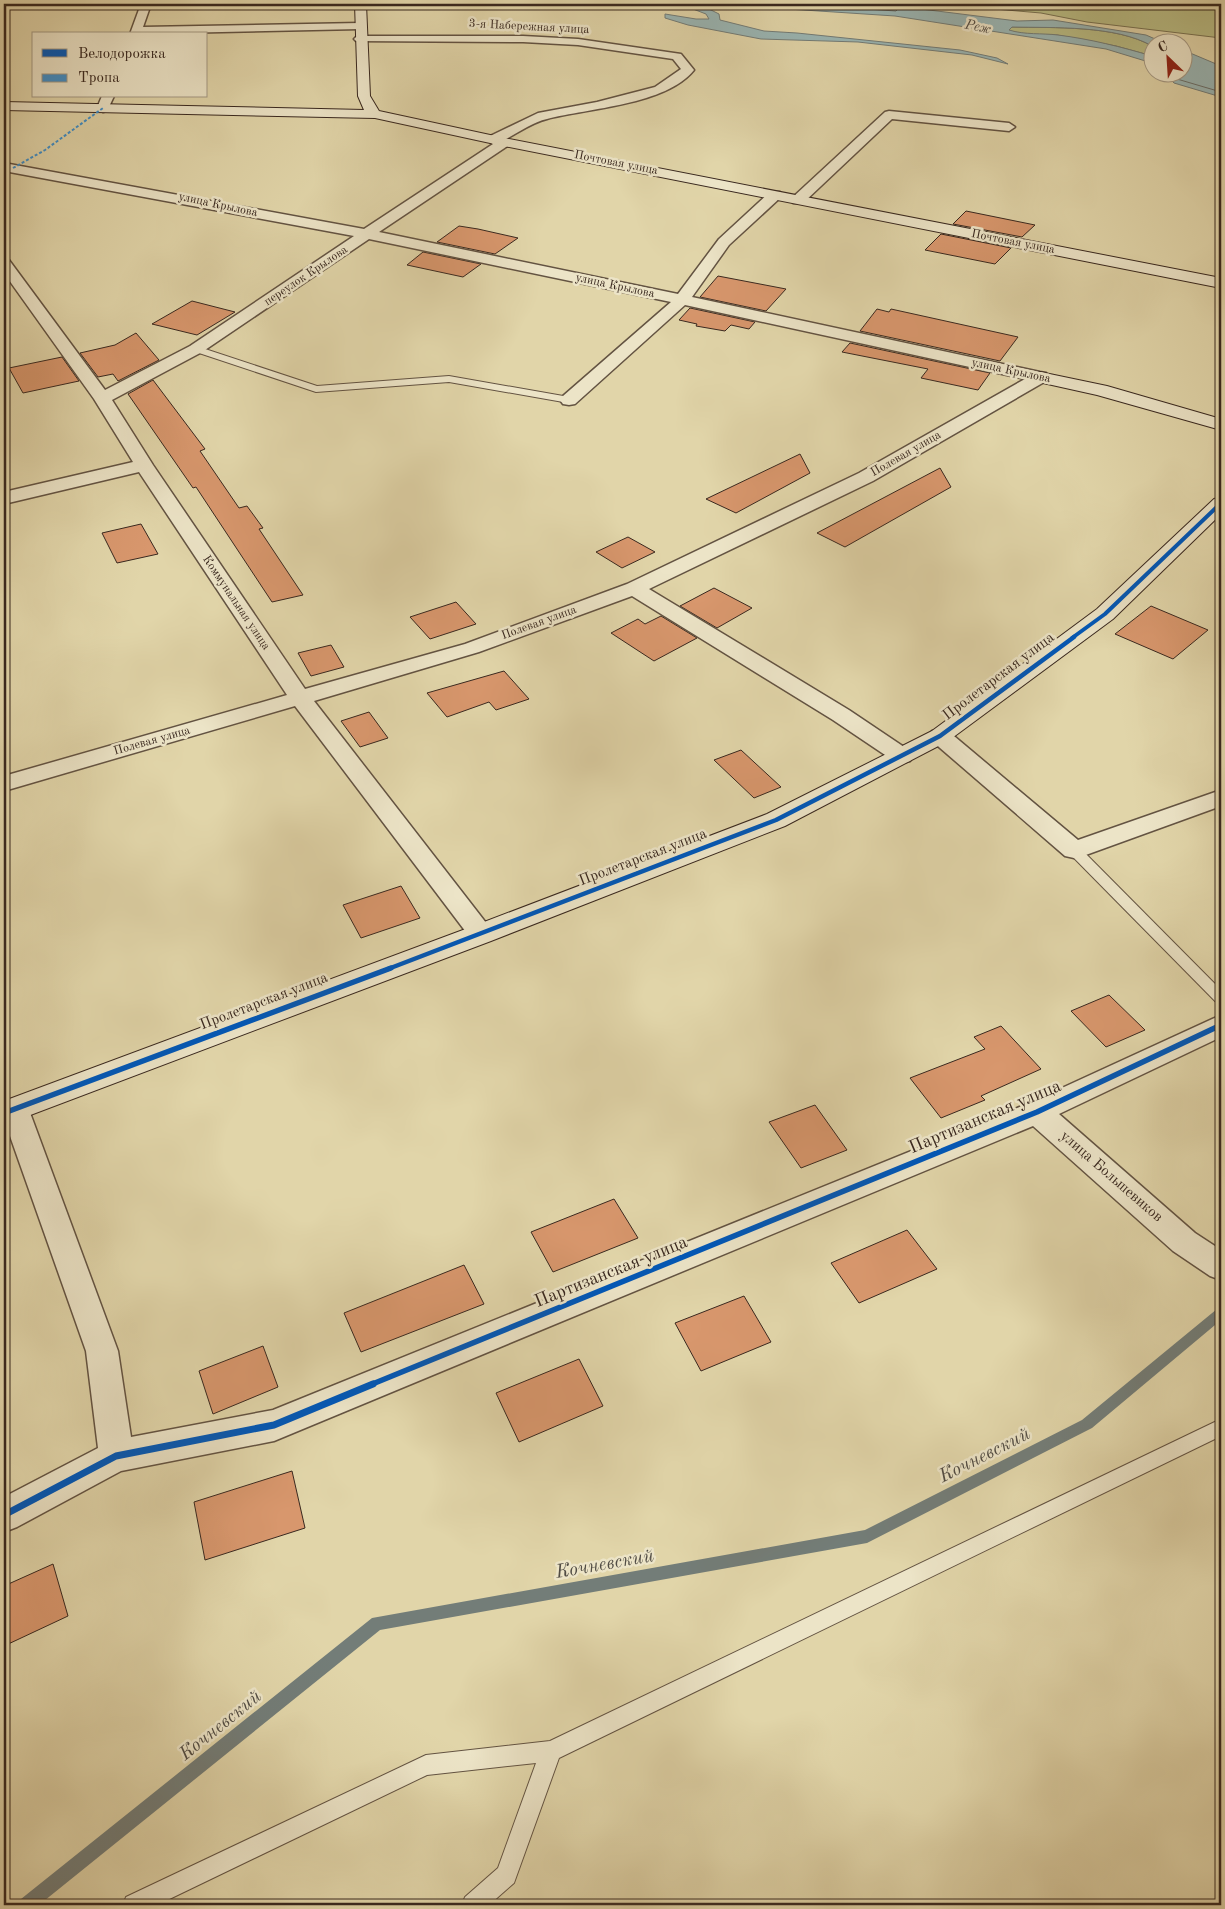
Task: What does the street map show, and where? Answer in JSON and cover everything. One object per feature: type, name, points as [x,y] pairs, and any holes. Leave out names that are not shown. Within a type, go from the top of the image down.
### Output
[{"type":"main road","points":[[360,4],[364,96],[368,106],[376,114]]},
{"type":"main road","name":"Почтовая улица","points":[[4,106],[105,102],[376,114],[498,141],[1221,283]]},
{"type":"main road","name":"улица Крылова","points":[[1040,377],[1101,390],[1221,426]]},
{"type":"main road","name":"Пролетарская улица","points":[[9,1112],[482,934],[776,820],[940,736],[1105,614],[1221,503]]},
{"type":"street","points":[[1210,4],[1221,6]]},
{"type":"street","points":[[136,32],[146,6]]},
{"type":"street","name":"3-я Набережная улица","points":[[136,32],[360,32],[578,42],[677,56],[688,70]]},
{"type":"street","name":"переулок Крылова","points":[[102,398],[196,349],[367,235],[498,141],[542,116],[597,106],[659,90],[688,70]]},
{"type":"street","points":[[798,200],[889,115],[1009,127]]},
{"type":"street","name":"улица Крылова","points":[[7,168],[174,195],[682,300],[1040,377]]},
{"type":"street","points":[[569,400],[682,300],[724,242],[775,195]]},
{"type":"street","name":"Коммунальная улица","points":[[4,262],[20,299],[102,398],[144,465],[300,698],[482,934]]},
{"type":"street","name":"Полевая улица","points":[[4,784],[472,648],[634,588],[866,477],[1040,377]]},
{"type":"street","points":[[4,498],[144,465]]},
{"type":"street","points":[[634,588],[841,715],[902,756]]},
{"type":"street","points":[[940,736],[1074,850],[1221,798]]},
{"type":"street","name":"Партизанская улица","points":[[4,1516],[116,1456],[274,1425],[1037,1112],[1221,1026]]},
{"type":"street","points":[[9,1112],[102,1351],[116,1456]]},
{"type":"street","name":"улица Большевиков","points":[[1037,1112],[1184,1242],[1221,1267]]},
{"type":"lane","points":[[13,4],[31,6],[146,6]]},
{"type":"lane","points":[[196,349],[316,390],[449,379],[569,400]]},
{"type":"lane","points":[[1074,850],[1221,998]]},
{"type":"lane","points":[[134,1905],[426,1765],[551,1751],[1221,1427]]},
{"type":"lane","points":[[473,1905],[506,1875],[551,1751]]},
{"type":"green space","points":[[937,4],[1221,4],[1221,38],[1192,35],[1192,32],[1171,32],[1087,22],[1041,13]]},
{"type":"green space","points":[[1012,27],[1103,31],[1121,34],[1142,41],[1142,53],[1116,46],[1057,35],[1032,35],[1008,31]]},
{"type":"water","name":"Реж","points":[[598,4],[898,4],[905,7],[1017,21],[1053,20],[1142,34],[1142,41],[1121,34],[1084,29],[1012,27],[1009,30],[1021,33],[1052,34],[1129,49],[1142,53],[1142,60],[1106,49],[895,16],[773,8],[724,6],[707,8],[719,14],[720,20],[764,31],[960,50],[997,58],[1008,64],[972,55],[858,42],[761,39],[688,25],[665,18],[665,14],[709,19],[706,14],[693,9],[622,7]]},
{"type":"water","points":[[1192,54],[1221,66],[1221,97],[1174,83],[1192,82]]},
{"type":"building","points":[[966,211],[1035,225],[1022,237],[953,224]]},
{"type":"building","points":[[459,226],[518,238],[495,254],[437,242]]},
{"type":"building","points":[[941,234],[1011,248],[995,264],[925,250]]},
{"type":"building","points":[[423,252],[481,264],[463,277],[407,265]]},
{"type":"building","points":[[718,276],[786,289],[766,311],[700,297]]},
{"type":"building","points":[[192,301],[235,312],[197,335],[152,324]]},
{"type":"building","points":[[690,308],[755,322],[749,329],[731,325],[725,331],[696,326],[697,324],[679,320]]},
{"type":"building","points":[[877,309],[889,312],[891,309],[1018,337],[1000,361],[860,331]]},
{"type":"building","points":[[136,333],[159,360],[118,381],[113,374],[98,377],[80,353],[115,345]]},
{"type":"building","points":[[850,343],[990,373],[978,390],[921,378],[928,369],[842,352]]},
{"type":"building","points":[[62,357],[79,381],[23,393],[9,368]]},
{"type":"building","points":[[153,380],[205,449],[200,451],[239,508],[247,506],[263,528],[259,529],[303,595],[272,602],[196,487],[193,488],[128,394]]},
{"type":"building","points":[[800,454],[810,473],[736,513],[706,499]]},
{"type":"building","points":[[940,468],[951,487],[845,547],[817,533]]},
{"type":"building","points":[[141,524],[158,554],[117,563],[102,533]]},
{"type":"building","points":[[628,537],[655,552],[622,568],[596,552]]},
{"type":"building","points":[[714,588],[752,608],[717,628],[680,606]]},
{"type":"building","points":[[456,602],[476,624],[430,639],[410,617]]},
{"type":"building","points":[[1151,606],[1208,630],[1173,659],[1115,634]]},
{"type":"building","points":[[661,616],[697,638],[654,661],[611,633],[638,619],[645,624]]},
{"type":"building","points":[[331,645],[344,667],[311,676],[298,653]]},
{"type":"building","points":[[504,671],[529,699],[496,710],[489,702],[447,717],[427,693]]},
{"type":"building","points":[[369,712],[388,738],[360,747],[341,721]]},
{"type":"building","points":[[741,750],[781,787],[754,798],[714,760]]},
{"type":"building","points":[[401,886],[420,918],[361,938],[343,905]]},
{"type":"building","points":[[1109,995],[1145,1030],[1106,1047],[1071,1011]]},
{"type":"building","points":[[1001,1026],[1041,1069],[981,1096],[985,1100],[941,1118],[910,1078],[985,1049],[974,1037]]},
{"type":"building","points":[[815,1105],[847,1150],[801,1168],[769,1122]]},
{"type":"building","points":[[614,1199],[638,1238],[553,1272],[531,1232]]},
{"type":"building","points":[[907,1230],[937,1269],[859,1303],[831,1263]]},
{"type":"building","points":[[464,1265],[484,1304],[361,1352],[344,1313]]},
{"type":"building","points":[[744,1296],[771,1342],[701,1371],[675,1323]]},
{"type":"building","points":[[263,1346],[278,1387],[213,1414],[199,1371]]},
{"type":"building","points":[[579,1359],[603,1406],[519,1442],[496,1393]]},
{"type":"building","points":[[292,1471],[305,1528],[205,1560],[194,1502]]},
{"type":"building","points":[[53,1564],[68,1616],[4,1646],[4,1586]]},
{"type":"waterway","name":"Кочневский","points":[[27,1905],[377,1623],[867,1536],[1087,1424],[1221,1313]]},
{"type":"marked path","points":[[13,168],[45,150],[103,108]]},
{"type":"cycle path","points":[[4,1113],[481,934],[776,820],[940,736],[1105,614],[1221,503]]},
{"type":"cycle path","points":[[4,1515],[116,1456],[274,1425],[1037,1112],[1221,1025]]}]
